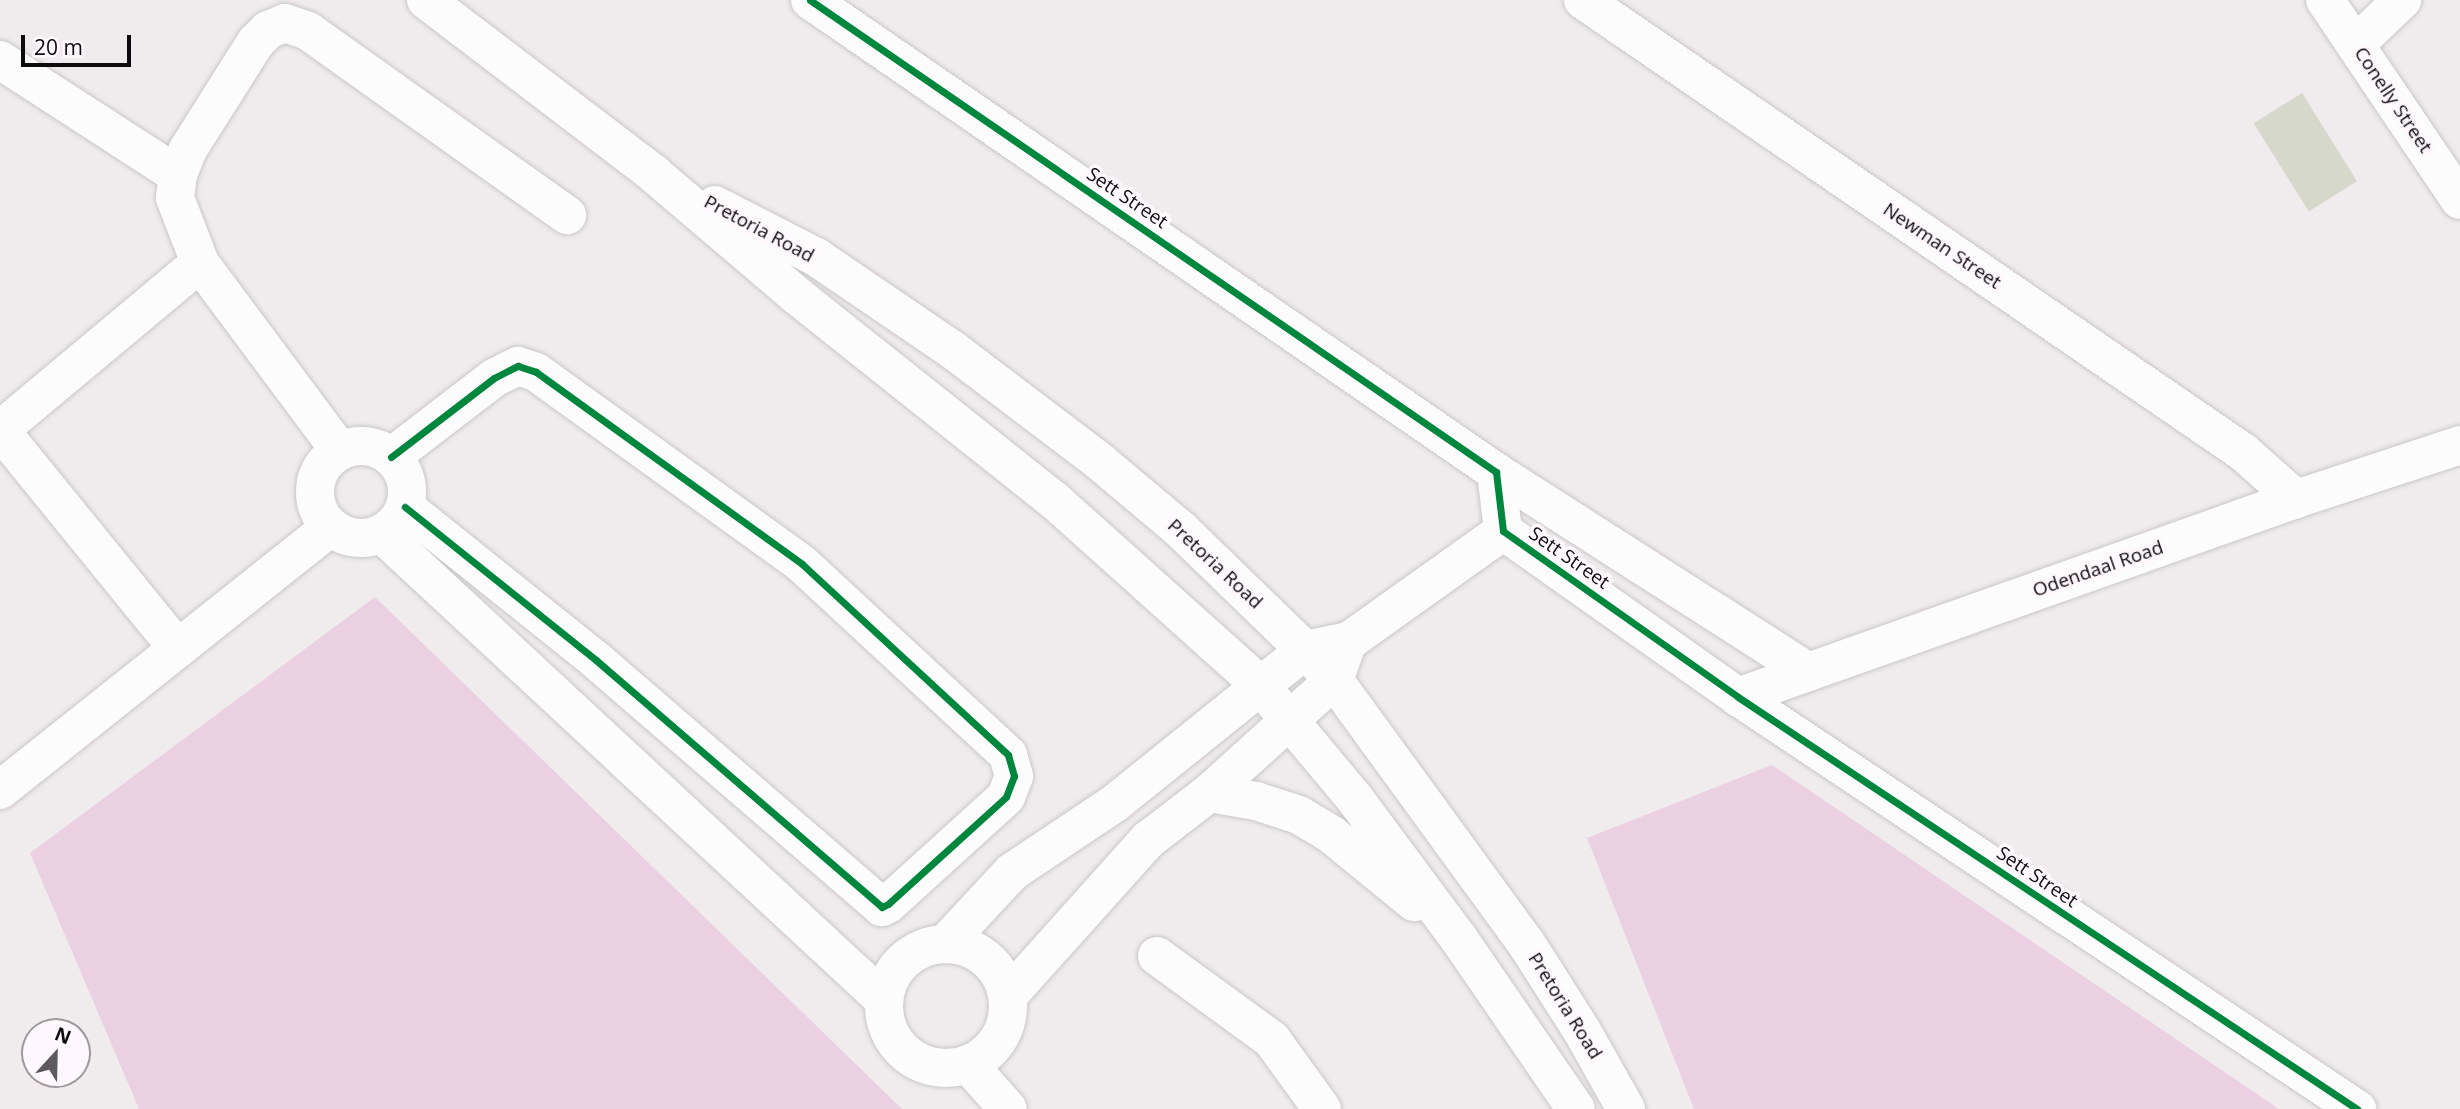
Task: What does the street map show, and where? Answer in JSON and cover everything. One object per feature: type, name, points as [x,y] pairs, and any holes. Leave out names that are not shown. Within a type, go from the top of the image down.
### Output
[{"type":"street","name":"Pretoria Road","points":[[426,0],[654,174],[796,295],[1054,500],[1260,685],[1288,722],[1356,799],[1460,939],[1576,1109]]},
{"type":"street","name":"Sett Street","points":[[810,0],[1496,472],[1503,531],[1738,697],[2357,1109]]},
{"type":"street","name":"Newman Street","points":[[1583,0],[2243,452],[2296,499]]},
{"type":"street","name":"Conelly Street","points":[[2325,0],[2460,200]]},
{"type":"street","points":[[2356,44],[2402,0]]},
{"type":"street","points":[[340,451],[200,263],[175,198],[178,175],[193,140],[256,42],[268,30],[285,23],[307,31],[567,215]]},
{"type":"street","points":[[0,60],[178,175]]},
{"type":"street","name":"Pretoria Road","points":[[654,174],[816,257],[953,351],[1099,461],[1180,529],[1334,680],[1526,943],[1582,1031],[1626,1109]]},
{"type":"street","points":[[178,649],[0,430],[200,263]]},
{"type":"street","points":[[391,457],[494,377],[518,366],[536,372],[802,564],[1008,755],[1014,776],[1006,797],[888,905],[882,907],[596,660],[393,520]]},
{"type":"street","points":[[0,393],[39,398]]},
{"type":"street","name":"Odendaal Road","points":[[1738,697],[2296,499],[2460,445]]},
{"type":"street","points":[[357,446],[375,448],[391,457],[402,471],[407,489],[393,520],[364,538],[347,537],[331,527],[320,514],[314,496],[317,478],[326,463],[340,451],[357,446]]},
{"type":"street","points":[[1496,472],[1809,672]]},
{"type":"street","points":[[393,520],[884,1000]]},
{"type":"street","points":[[0,790],[331,527]]},
{"type":"street","name":"Sett Street","points":[[945,944],[1012,872],[1115,803],[1305,650],[1349,641],[1503,531]]},
{"type":"street","points":[[1008,996],[1148,840],[1209,793],[1334,680],[1349,641]]},
{"type":"street","points":[[1209,793],[1256,801],[1299,815],[1332,835],[1460,939]]},
{"type":"street","points":[[1115,803],[1148,840]]},
{"type":"street","points":[[945,944],[967,947],[987,958],[1001,975],[1008,996],[1006,1025],[992,1049],[968,1064],[943,1068],[919,1062],[899,1047],[887,1025],[884,1000],[891,978],[905,960],[925,948],[945,944]]},
{"type":"street","points":[[1157,957],[1272,1041],[1322,1109]]},
{"type":"street","points":[[968,1064],[1008,1109]]},
{"type":"shaded area","points":[[375,597],[902,1109],[139,1109],[30,853]]},
{"type":"shaded area","points":[[1772,765],[2279,1109],[1694,1109],[1587,838]]},
{"type":"building","points":[[2302,93],[2357,181],[2309,211],[2254,123]]},
{"type":"cycle path","points":[[810,0],[1496,472],[1503,531],[1738,697],[2357,1109]]},
{"type":"cycle path","points":[[391,457],[494,378],[518,366],[536,372],[802,564],[1008,755],[1014,776],[1006,797],[882,907],[596,660],[405,507]]}]
